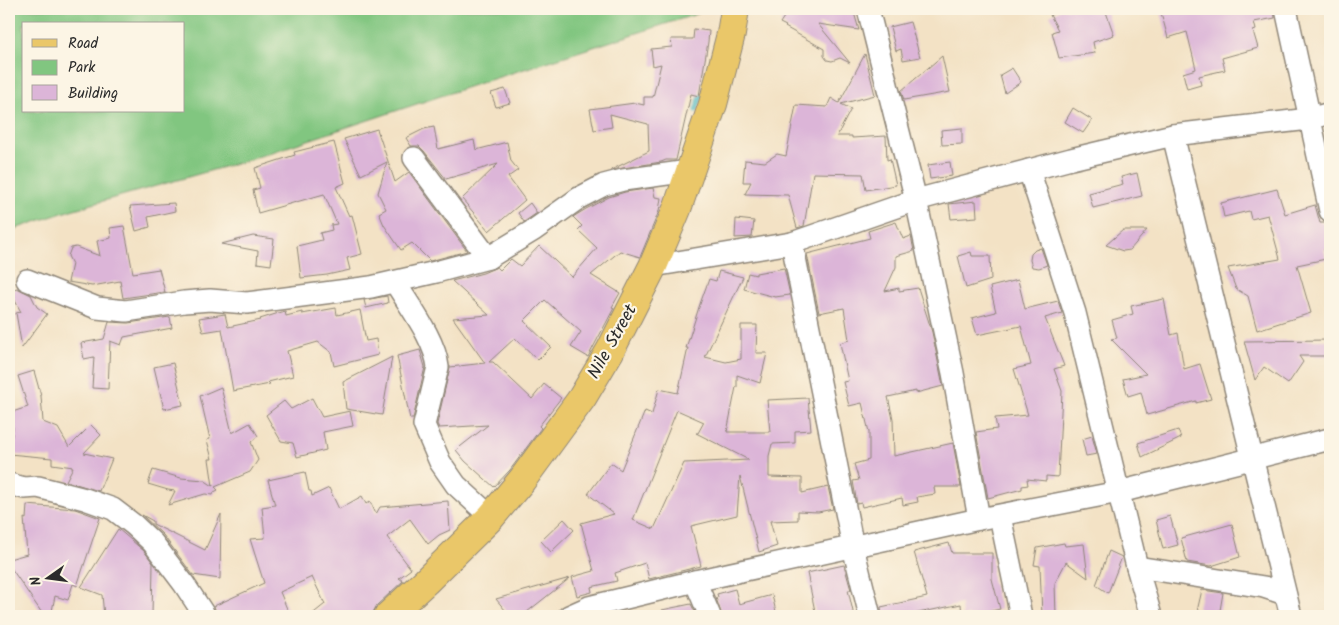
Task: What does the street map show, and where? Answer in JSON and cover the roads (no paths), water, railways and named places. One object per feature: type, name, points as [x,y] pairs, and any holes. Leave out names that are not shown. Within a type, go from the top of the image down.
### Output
[{"type":"main road","name":"Nile Street","points":[[388,616],[491,517],[522,480],[582,398],[610,351],[653,266],[677,209],[712,104],[736,9]]},
{"type":"street","points":[[868,9],[916,200],[953,373],[989,517],[1021,616]]},
{"type":"street","points":[[1286,9],[1330,211]]},
{"type":"street","points":[[653,266],[792,243],[916,200],[1174,135],[1309,119],[1330,113]]},
{"type":"street","points":[[1174,135],[1291,616]]},
{"type":"street","points":[[414,158],[488,258]]},
{"type":"street","points":[[1029,170],[1076,313],[1136,567],[1151,616]]},
{"type":"street","points":[[27,280],[98,308],[126,311],[210,300],[247,302],[395,282],[488,258],[534,230],[579,198],[604,185],[623,180],[689,171]]},
{"type":"street","points":[[792,243],[853,547],[870,616]]},
{"type":"street","points":[[395,282],[423,328],[437,358],[438,366],[424,425],[440,462],[456,485],[491,517]]},
{"type":"street","points":[[569,616],[590,612],[695,581],[989,517],[1119,492],[1330,439]]},
{"type":"street","points":[[9,484],[24,488],[38,487],[85,499],[113,509],[134,524],[153,543],[205,616]]},
{"type":"street","points":[[1136,567],[1264,587],[1285,594]]},
{"type":"street","points":[[695,581],[710,616]]},
{"type":"waterway","points":[[696,110],[701,97]]}]
